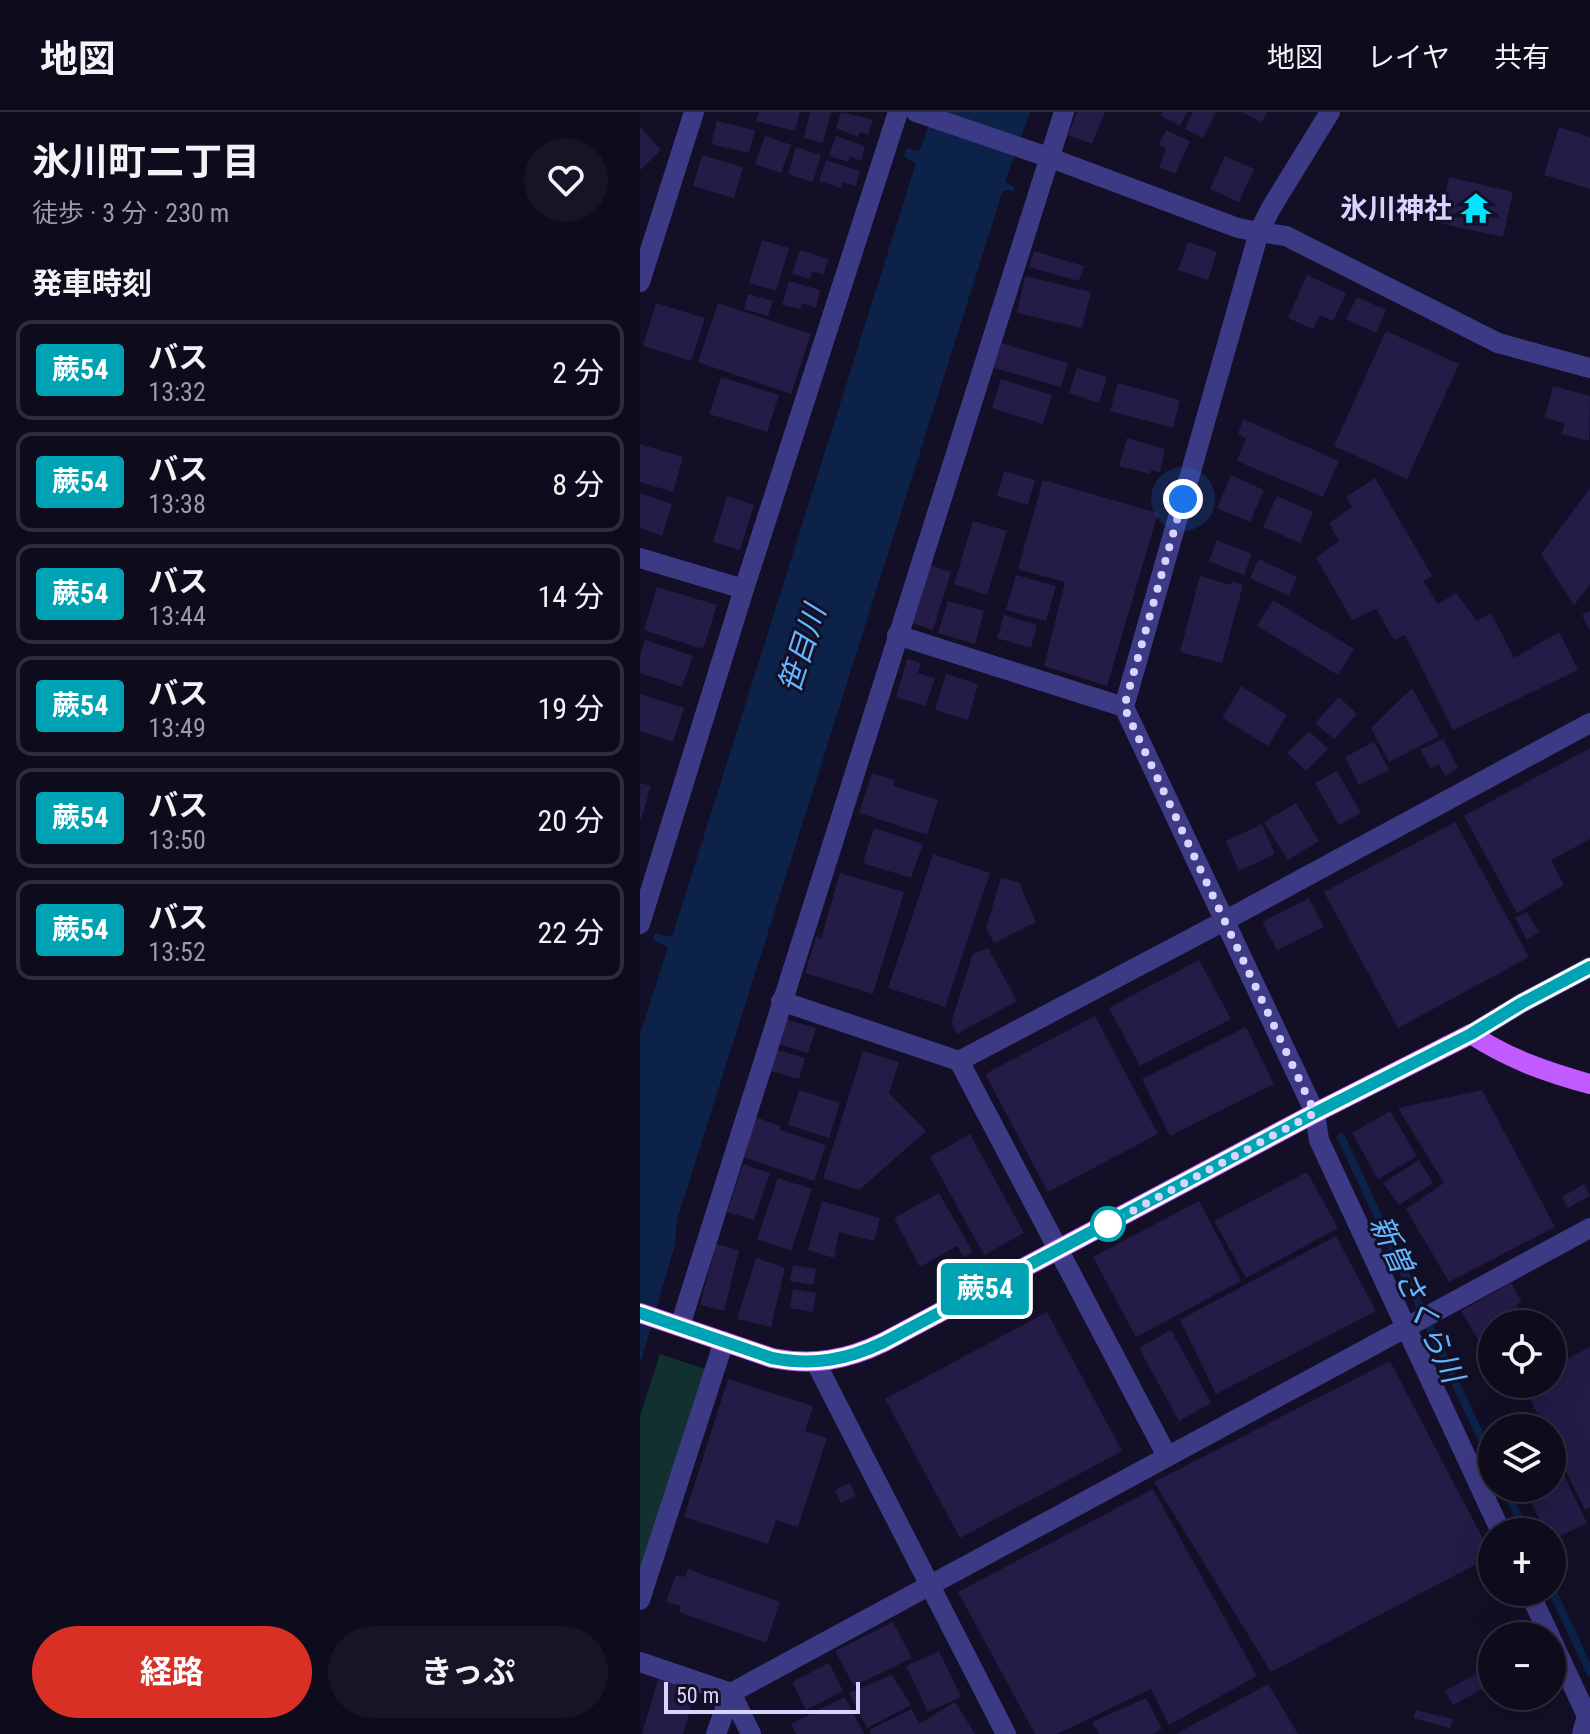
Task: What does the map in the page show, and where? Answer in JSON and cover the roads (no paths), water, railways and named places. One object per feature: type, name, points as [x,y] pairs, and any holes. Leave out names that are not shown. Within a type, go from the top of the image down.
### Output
[{"type":"main road","points":[[640,1313],[772,1358],[816,1363],[868,1350],[1315,1113],[1471,1034],[1514,1060],[1590,1084]]},
{"type":"street","points":[[640,282],[694,112]]},
{"type":"street","points":[[640,924],[898,112]]},
{"type":"street","points":[[916,112],[1043,155],[1238,228],[1286,236],[1498,343],[1590,368]]},
{"type":"street","points":[[672,1324],[781,1001],[897,635],[1043,155],[1064,112]]},
{"type":"street","points":[[1330,112],[1259,232],[1124,707],[1315,1113],[1319,1140],[1495,1518]]},
{"type":"street","points":[[640,558],[744,589]]},
{"type":"street","points":[[897,635],[1124,707]]},
{"type":"street","points":[[959,1061],[1590,723]]},
{"type":"street","points":[[1471,1034],[1590,967]]},
{"type":"street","points":[[781,1001],[959,1061],[1167,1456]]},
{"type":"street","points":[[716,1734],[731,1693],[1590,1228]]},
{"type":"street","points":[[640,1600],[724,1341]]},
{"type":"street","points":[[816,1363],[1006,1734]]},
{"type":"street","points":[[640,1662],[731,1693],[751,1734]]},
{"type":"street","points":[[1566,1674],[1587,1722]]},
{"type":"water","name":"笹目川","points":[[933,112],[1030,112],[1005,182],[1014,187],[1013,191],[1003,190],[677,1220],[675,1245],[640,1364],[640,1034],[668,947],[653,940],[655,933],[672,937],[916,163],[904,157],[906,148],[920,151]]},
{"type":"waterway","name":"新曽さくら川","points":[[1341,1137],[1478,1431]]},
{"type":"waterway","name":"新曽さくら川","points":[[1511,1502],[1519,1518]]},
{"type":"waterway","name":"新曽さくら川","points":[[1559,1606],[1590,1672]]},
{"type":"place","name":"氷川神社","points":[[1476,208]]}]
